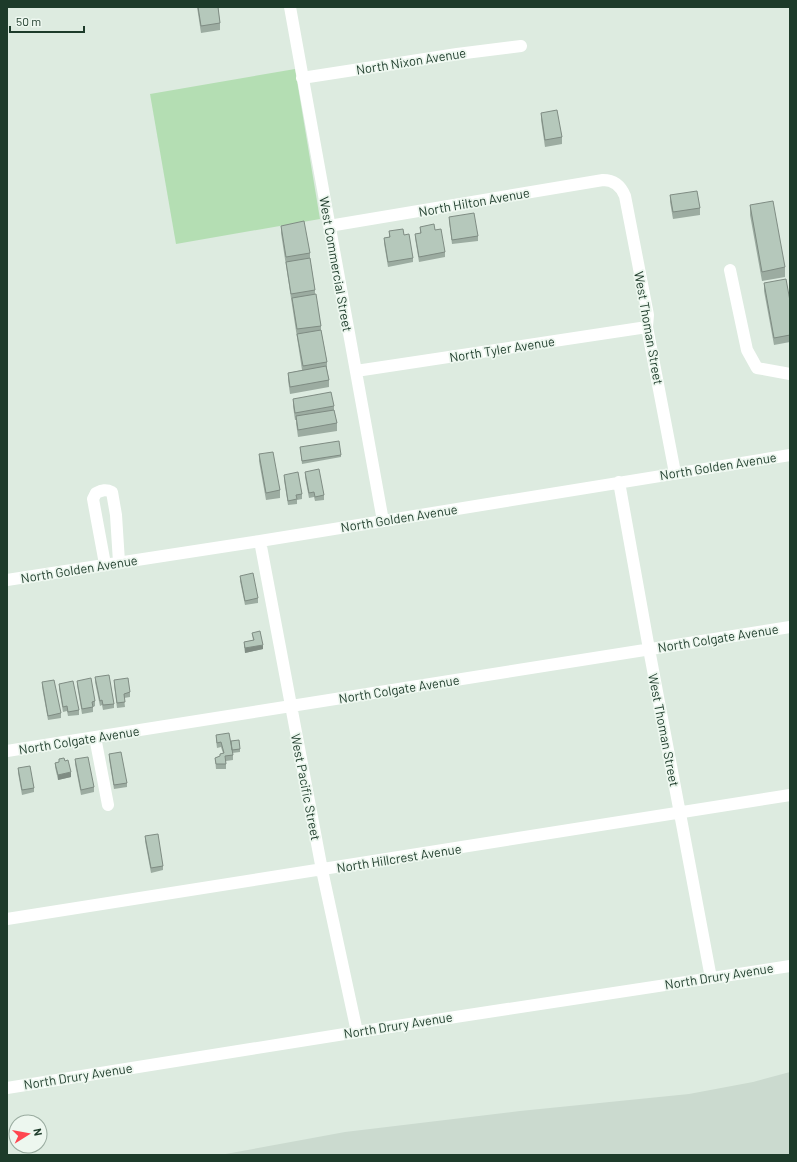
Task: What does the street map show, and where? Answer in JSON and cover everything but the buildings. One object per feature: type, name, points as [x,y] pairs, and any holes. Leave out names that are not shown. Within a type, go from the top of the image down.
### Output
[{"type":"street","name":"West Commercial Street","points":[[290,7],[384,521]]},
{"type":"street","name":"North Nixon Avenue","points":[[302,78],[456,54],[521,46]]},
{"type":"street","name":"North Hilton Avenue","points":[[330,226],[603,180],[610,180],[618,184]]},
{"type":"street","name":"West Thoman Street","points":[[618,184],[625,196],[648,315],[647,327],[675,473]]},
{"type":"street","points":[[730,270],[747,350],[757,368],[790,374]]},
{"type":"street","name":"North Tyler Avenue","points":[[356,371],[647,327]]},
{"type":"street","name":"North Golden Avenue","points":[[7,580],[260,541],[790,455]]},
{"type":"street","name":"West Thoman Street","points":[[619,482],[711,978]]},
{"type":"street","points":[[105,564],[93,499],[96,492],[102,490],[112,492],[116,515],[119,562]]},
{"type":"street","name":"West Pacific Street","points":[[260,541],[322,870],[357,1032]]},
{"type":"street","name":"North Colgate Avenue","points":[[7,751],[790,627]]},
{"type":"street","points":[[95,737],[108,805]]},
{"type":"street","name":"North Hillcrest Avenue","points":[[7,919],[790,795]]},
{"type":"street","name":"North Drury Avenue","points":[[7,1088],[357,1032],[790,966]]},
{"type":"shaded area","points":[[790,1072],[790,1155],[220,1155],[345,1132],[520,1111],[689,1094],[753,1082]]},
{"type":"green space","points":[[295,69],[320,219],[176,244],[150,94]]}]
